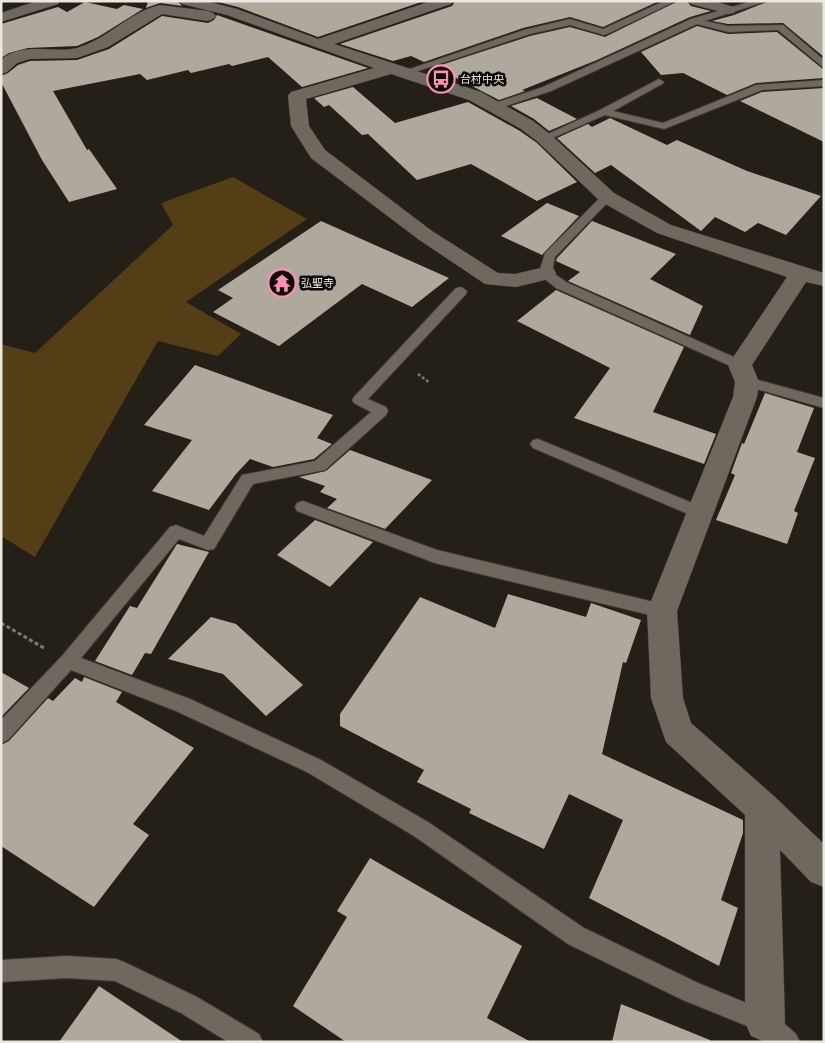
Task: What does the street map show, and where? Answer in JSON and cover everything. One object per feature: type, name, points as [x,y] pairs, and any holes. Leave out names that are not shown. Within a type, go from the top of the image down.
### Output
[{"type":"street","points":[[1,18],[53,1]]},
{"type":"street","points":[[187,1],[232,12],[318,44],[475,96],[496,106],[544,138],[606,197],[664,229],[812,277],[743,373],[745,397],[662,611],[667,698],[678,732],[762,808],[824,869]]},
{"type":"street","points":[[318,44],[446,1]]},
{"type":"street","points":[[696,1],[729,10]]},
{"type":"street","points":[[1,69],[11,60],[28,54],[77,53],[102,44],[160,9],[220,18],[232,12]]},
{"type":"street","points":[[399,70],[297,96],[300,126],[318,154],[425,235],[493,280],[516,281],[545,273]]},
{"type":"street","points":[[762,808],[771,1035]]},
{"type":"lane","points":[[399,70],[527,32],[570,22],[604,32],[672,1]]},
{"type":"lane","points":[[496,106],[547,89],[694,21],[763,1]]},
{"type":"lane","points":[[694,21],[728,29],[780,27],[824,65]]},
{"type":"lane","points":[[544,138],[604,112],[659,82]]},
{"type":"lane","points":[[604,112],[664,126],[760,87],[824,83]]},
{"type":"lane","points":[[606,197],[549,256],[545,273],[561,285],[743,373],[824,403]]},
{"type":"lane","points":[[1,734],[68,661],[176,530],[208,544],[248,479],[320,466],[381,410],[359,400],[461,291]]},
{"type":"lane","points":[[538,444],[701,513]]},
{"type":"lane","points":[[303,507],[435,556],[662,611]]},
{"type":"lane","points":[[68,661],[183,705],[314,766],[421,829],[576,936],[691,992],[771,1035]]},
{"type":"lane","points":[[1,970],[67,967],[116,970],[189,1005],[251,1042]]},
{"type":"path","points":[[1,623],[68,661]]},
{"type":"shaded area","points":[[233,177],[307,219],[186,302],[241,334],[218,356],[158,341],[35,557],[1,536],[1,344],[35,353],[173,225],[161,203]]},
{"type":"building","points":[[148,1],[178,1],[182,6],[160,3],[146,8]]},
{"type":"building","points":[[214,1],[424,1],[318,37],[238,7]]},
{"type":"building","points":[[455,1],[659,1],[603,27],[570,17],[523,28],[424,62],[411,56],[393,61],[340,44],[452,6]]},
{"type":"building","points":[[678,1],[687,1],[691,6],[711,11],[690,17],[597,60],[499,100],[435,67],[530,36],[570,27],[605,37]]},
{"type":"building","points":[[769,1],[824,1],[824,57],[783,23],[728,24],[712,21],[734,15]]},
{"type":"building","points":[[85,2],[117,9],[124,5],[143,9],[98,37],[77,46],[28,48],[9,53],[1,58],[1,24],[58,7],[67,12]]},
{"type":"building","points":[[217,15],[368,68],[302,87],[268,57],[191,73],[188,70],[147,80],[140,74],[53,91],[87,150],[89,149],[117,189],[69,202],[42,160],[1,82],[1,76],[18,65],[30,61],[77,60],[109,49],[162,16],[208,23],[214,20]]},
{"type":"building","points":[[697,26],[728,34],[777,32],[824,70],[824,78],[756,83],[727,95],[683,73],[661,75],[641,52]]},
{"type":"building","points":[[353,87],[395,123],[468,102],[520,131],[537,143],[577,182],[537,201],[471,164],[417,180],[368,134],[362,135],[329,105],[324,107],[314,98]]},
{"type":"building","points":[[824,88],[824,142],[740,101],[762,92]]},
{"type":"building","points":[[537,98],[577,119],[549,131],[534,119],[511,106]]},
{"type":"building","points":[[610,118],[667,145],[677,140],[747,171],[821,196],[786,235],[758,223],[745,232],[715,217],[701,231],[611,165],[595,173],[557,138],[588,124],[592,127]]},
{"type":"building","points":[[547,203],[579,216],[542,255],[501,236]]},
{"type":"building","name":"弘聖寺","points":[[321,221],[449,278],[412,307],[362,284],[279,346],[213,312],[233,298],[218,290]]},
{"type":"building","points":[[592,221],[676,254],[650,279],[703,306],[690,335],[568,281],[580,272],[556,261],[557,258]]},
{"type":"building","points":[[556,290],[684,347],[653,412],[716,434],[704,464],[574,418],[610,368],[517,321]]},
{"type":"building","points":[[195,365],[333,415],[317,438],[332,444],[314,459],[273,467],[250,459],[236,474],[209,510],[152,491],[192,440],[144,425]]},
{"type":"building","points":[[765,393],[814,408],[797,452],[815,458],[794,511],[798,513],[787,544],[716,520],[735,475],[731,473],[742,443],[744,444]]},
{"type":"building","points":[[350,450],[432,480],[385,529],[327,508],[337,499],[320,492],[325,486],[299,477],[326,471]]},
{"type":"building","points":[[315,520],[373,542],[330,587],[277,555]]},
{"type":"building","points":[[177,544],[209,552],[151,654],[145,653],[132,675],[95,661],[130,606],[137,608]]},
{"type":"building","points":[[508,594],[586,617],[591,603],[641,620],[626,663],[623,662],[602,754],[743,820],[743,833],[721,900],[738,908],[719,966],[589,898],[623,820],[569,794],[544,849],[469,813],[471,809],[417,782],[424,770],[340,726],[340,714],[420,597],[495,628]]},
{"type":"building","points":[[211,617],[236,624],[303,685],[266,716],[223,674],[168,659]]},
{"type":"building","points":[[1,672],[29,688],[1,717]]},
{"type":"building","points":[[84,677],[122,692],[116,702],[194,748],[133,824],[149,835],[94,907],[1,846],[1,745],[9,741],[48,698],[53,701],[75,678],[82,682]]},
{"type":"building","points":[[370,858],[522,946],[487,1018],[531,1042],[346,1042],[293,1006],[347,917],[337,911]]},
{"type":"building","points":[[99,986],[183,1042],[59,1042]]},
{"type":"building","points":[[621,1004],[710,1040],[710,1042],[612,1042]]},
{"type":"place","name":"台村中央","points":[[441,79]]},
{"type":"place","name":"弘聖寺","points":[[282,283]]}]
